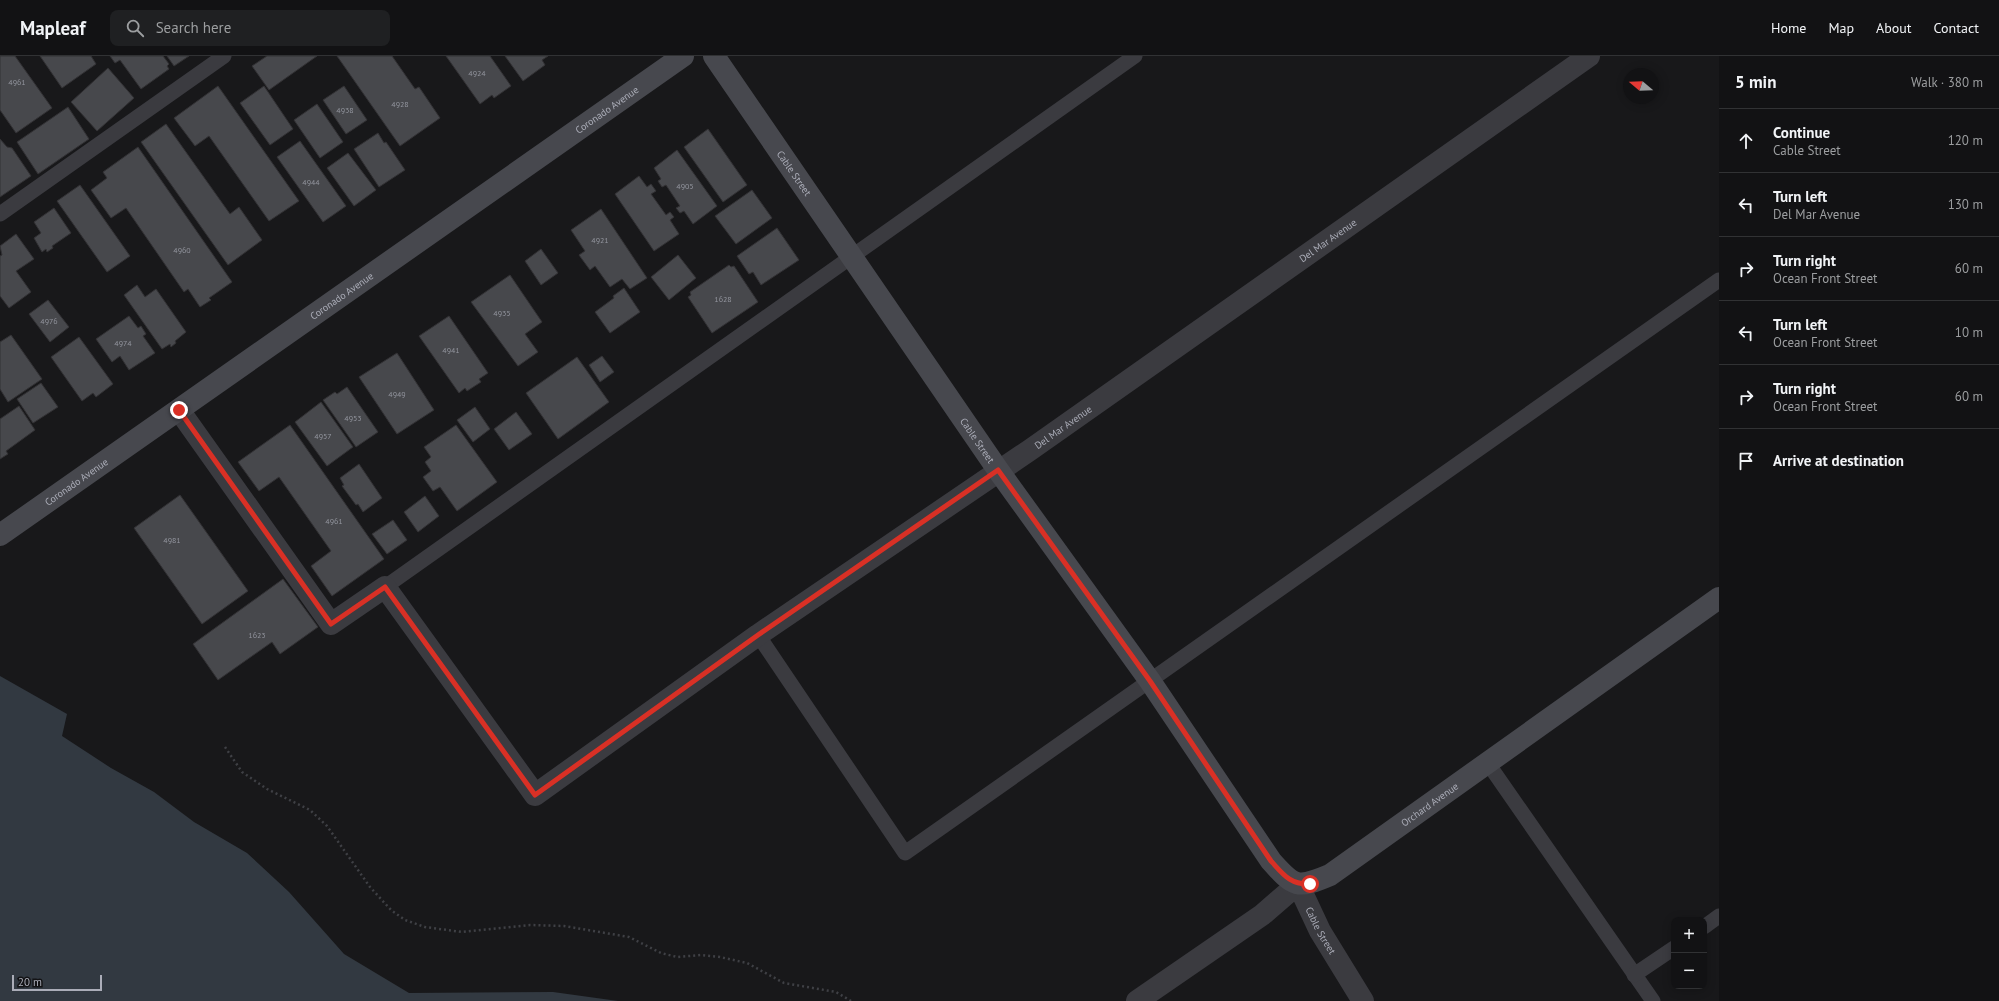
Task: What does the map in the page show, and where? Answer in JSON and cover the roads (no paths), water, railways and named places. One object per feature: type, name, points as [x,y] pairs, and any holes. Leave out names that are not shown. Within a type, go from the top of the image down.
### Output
[{"type":"street","name":"Coronado Avenue","points":[[0,535],[683,56]]},
{"type":"street","name":"Cable Street","points":[[714,56],[998,470],[1150,681],[1271,861],[1286,877],[1298,884],[1320,931],[1363,1001]]},
{"type":"street","name":"Del Mar Avenue","points":[[385,587],[535,795],[758,635],[998,470],[1589,56]]},
{"type":"street","points":[[179,410],[331,624],[385,587]]},
{"type":"street","name":"Orchard Avenue","points":[[1298,884],[1310,884],[1330,875],[1719,598]]},
{"type":"street","points":[[1137,1001],[1262,915],[1298,884]]},
{"type":"lane","points":[[0,214],[224,56]]},
{"type":"lane","points":[[385,587],[1135,56]]},
{"type":"lane","points":[[758,635],[905,852],[1719,280]]},
{"type":"lane","points":[[1487,762],[1653,1001]]},
{"type":"lane","points":[[1707,925],[1719,916]]},
{"type":"lane","points":[[1634,975],[1671,950]]}]
